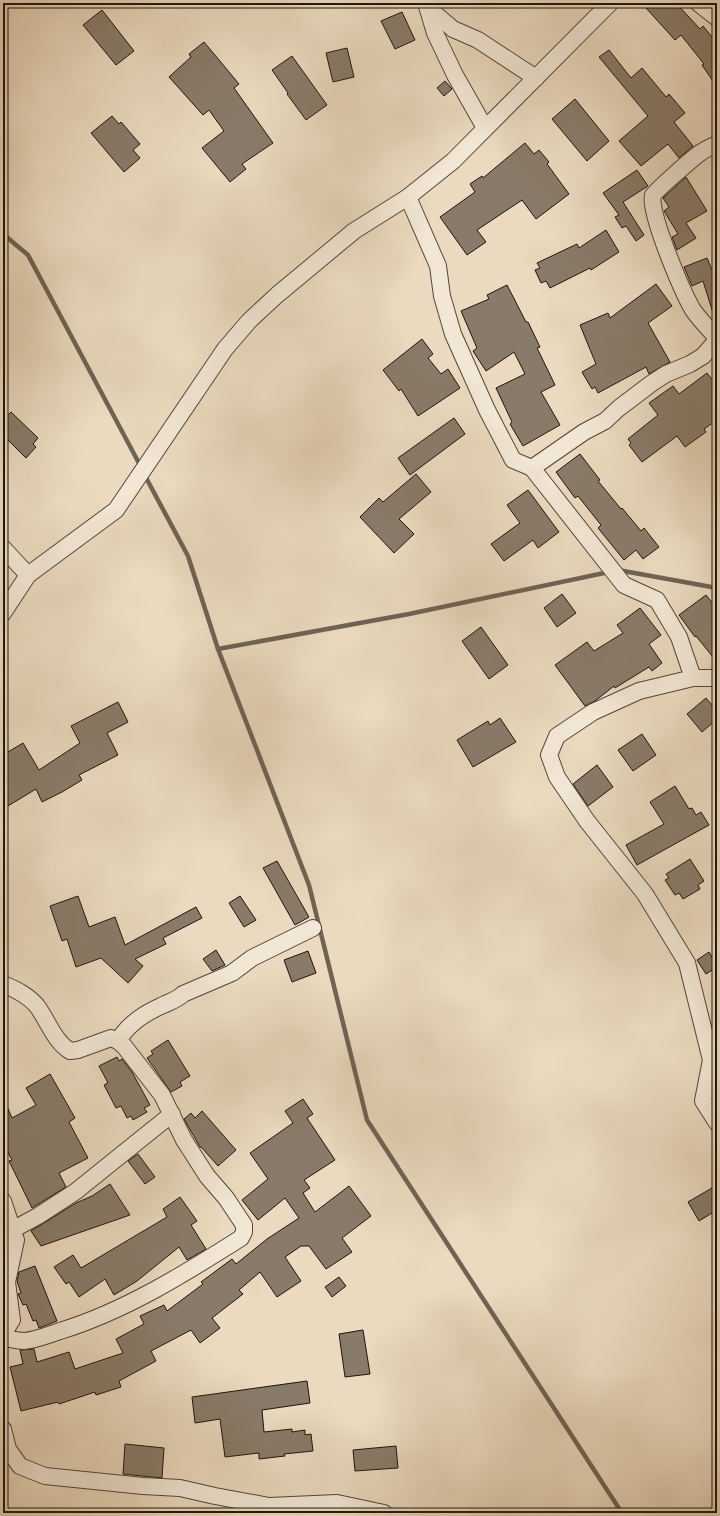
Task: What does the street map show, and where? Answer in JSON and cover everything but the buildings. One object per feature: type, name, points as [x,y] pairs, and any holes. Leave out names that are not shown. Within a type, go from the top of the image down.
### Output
[{"type":"street","points":[[426,3],[433,12],[453,29],[478,40],[536,78]]},
{"type":"street","points":[[426,3],[435,33],[454,75],[485,128]]},
{"type":"street","points":[[3,613],[28,575],[116,510],[225,349],[250,321],[276,295],[354,231],[408,197],[453,161],[610,3]]},
{"type":"street","points":[[698,3],[717,18]]},
{"type":"street","points":[[532,468],[584,432],[605,421],[619,408],[652,383],[666,374],[690,364],[702,356],[717,339],[694,310],[682,287],[658,225],[653,203],[654,194],[659,188],[696,156],[717,144]]},
{"type":"street","points":[[408,197],[438,266],[442,296],[450,327],[487,410],[513,460],[532,468],[624,585],[657,600],[679,637],[693,678]]},
{"type":"street","points":[[3,548],[28,575]]},
{"type":"street","points":[[717,678],[693,678],[639,691],[593,712],[557,736],[549,755],[557,777],[587,821],[645,894],[687,963],[711,1060],[703,1101],[717,1123]]},
{"type":"street","points":[[118,1041],[124,1031],[145,1013],[178,998],[183,994],[210,984],[232,973],[252,958],[313,928]]},
{"type":"street","points":[[3,984],[21,992],[36,1005],[60,1043],[70,1051],[78,1050],[111,1038],[124,1046],[162,1095],[184,1140],[207,1176],[226,1198],[244,1226],[244,1232],[241,1238],[178,1277],[80,1325],[23,1341],[3,1338]]},
{"type":"street","points":[[14,1229],[38,1216],[75,1192],[172,1114]]},
{"type":"street","points":[[3,1201],[14,1229],[16,1240],[7,1282],[12,1320],[3,1334]]},
{"type":"street","points":[[3,1429],[8,1449],[20,1466],[45,1476],[143,1486],[180,1488],[269,1506],[337,1503],[384,1513]]},
{"type":"waterway","points":[[3,234],[28,255],[141,467]]},
{"type":"waterway","points":[[144,474],[188,556],[218,649],[309,885],[367,1120],[622,1513]]},
{"type":"waterway","points":[[618,570],[717,588]]},
{"type":"waterway","points":[[218,649],[409,614],[609,572]]}]
